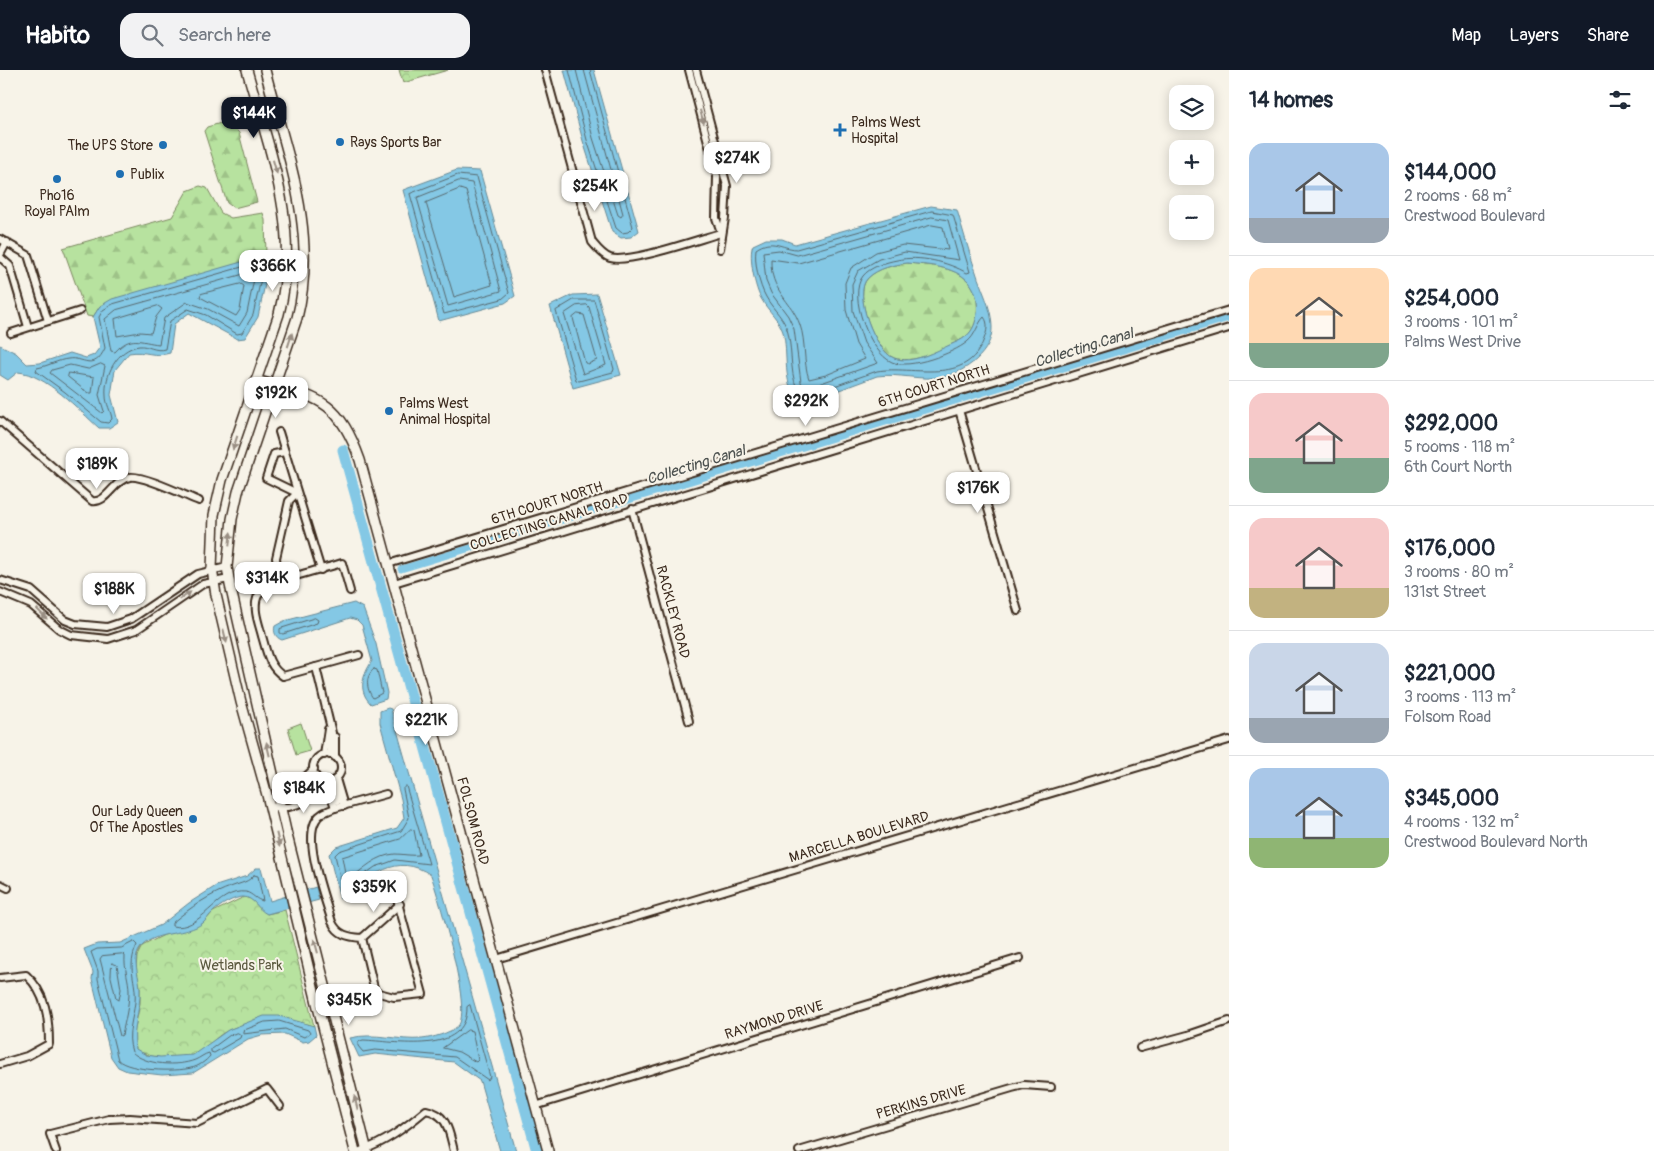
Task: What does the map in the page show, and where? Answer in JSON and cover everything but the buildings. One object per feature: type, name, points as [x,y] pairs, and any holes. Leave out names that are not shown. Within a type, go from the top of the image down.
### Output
[{"type":"main road","points":[[247,70],[283,201],[288,246],[284,294],[222,480],[214,515],[212,569],[252,742],[270,807],[355,1151]]},
{"type":"main road","points":[[265,70],[299,200],[306,250],[302,298],[275,386],[238,492],[232,519],[227,567],[240,637],[364,1150]]},
{"type":"main road","name":"FOLSOM ROAD","points":[[256,380],[318,399],[343,421],[360,460],[548,1151]]},
{"type":"street","points":[[545,70],[592,242],[600,252],[609,258],[631,258],[721,233]]},
{"type":"street","points":[[688,70],[717,176],[716,218],[721,233]]},
{"type":"street","points":[[696,70],[726,179],[725,218],[721,233],[720,249]]},
{"type":"street","points":[[0,239],[29,257],[48,321]]},
{"type":"street","points":[[7,242],[0,256],[10,266],[28,327]]},
{"type":"street","name":"6TH COURT NORTH","points":[[388,564],[1229,310]]},
{"type":"street","points":[[11,333],[80,311]]},
{"type":"street","name":"COLLECTING CANAL ROAD","points":[[394,583],[1229,328]]},
{"type":"street","points":[[959,410],[1018,611]]},
{"type":"street","points":[[0,421],[92,501],[102,499],[119,481],[135,477],[199,500]]},
{"type":"street","points":[[279,432],[321,570]]},
{"type":"street","points":[[285,452],[274,454],[266,478],[298,493]]},
{"type":"street","points":[[279,582],[276,558],[289,501],[298,493]]},
{"type":"street","name":"RACKLEY ROAD","points":[[632,509],[690,721]]},
{"type":"street","points":[[350,591],[342,563],[264,588],[256,599],[256,610],[269,662],[283,676],[359,656]]},
{"type":"street","points":[[0,580],[31,590],[64,620],[82,625],[107,627],[131,619],[198,574],[212,569],[227,567]]},
{"type":"street","points":[[0,592],[32,605],[59,629],[72,635],[96,640],[108,639],[136,630],[203,584],[229,579]]},
{"type":"street","points":[[316,667],[332,733],[329,756]]},
{"type":"street","name":"MARCELLA BOULEVARD","points":[[496,959],[1229,740]]},
{"type":"street","points":[[280,804],[294,795],[302,780],[314,769],[316,760],[329,756]]},
{"type":"street","points":[[270,807],[280,804],[302,803],[328,781],[341,768],[329,756]]},
{"type":"street","points":[[314,769],[328,781],[340,807]]},
{"type":"street","points":[[386,794],[323,812],[316,819],[312,830],[313,853],[335,930],[347,936],[362,938],[400,904]]},
{"type":"street","points":[[0,884],[8,888]]},
{"type":"street","points":[[362,938],[375,992],[394,997],[423,994],[400,904],[394,888]]},
{"type":"street","name":"RAYMOND DRIVE","points":[[535,1106],[1020,958]]},
{"type":"street","points":[[0,978],[26,975],[36,984],[46,1008],[49,1044],[27,1056],[0,1064]]},
{"type":"street","points":[[1140,1048],[1229,1021]]},
{"type":"street","name":"PERKINS DRIVE","points":[[799,1151],[1012,1088],[1024,1086],[1051,1087]]},
{"type":"street","points":[[56,1151],[50,1134],[79,1125],[109,1119],[130,1118],[197,1123],[267,1089],[280,1106]]},
{"type":"street","points":[[364,1150],[375,1146],[405,1128],[426,1110],[437,1112],[444,1121],[454,1151]]},
{"type":"green space","points":[[399,70],[448,70],[403,83]]},
{"type":"green space","points":[[228,121],[239,133],[257,202],[234,208],[227,203],[204,131],[207,127]]},
{"type":"green space","points":[[200,186],[207,188],[221,213],[231,218],[263,213],[266,255],[100,306],[93,317],[87,316],[63,248],[172,217],[187,191]]},
{"type":"green space","points":[[907,263],[948,269],[962,276],[968,281],[975,292],[977,313],[974,326],[967,336],[924,356],[901,359],[894,358],[887,353],[873,334],[864,308],[863,296],[864,285],[868,278],[876,272]]},
{"type":"green space","points":[[301,723],[310,751],[296,755],[288,728]]},
{"type":"green space","name":"Wetlands Park","points":[[244,897],[251,899],[267,914],[285,910],[314,1026],[281,1020],[248,1023],[224,1033],[195,1054],[178,1058],[161,1058],[136,1050],[133,1038],[140,1003],[140,987],[136,969],[137,956],[142,946],[164,935],[203,923],[213,912]]},
{"type":"water","points":[[564,70],[594,70],[639,231],[631,237],[621,238],[612,232],[583,141]]},
{"type":"water","points":[[457,170],[480,171],[515,296],[505,303],[439,321],[403,190]]},
{"type":"water","points":[[931,206],[957,210],[992,320],[991,336],[988,345],[976,360],[951,375],[934,378],[893,375],[877,376],[807,402],[800,401],[790,387],[783,332],[779,323],[759,295],[751,256],[753,245],[766,239],[782,239],[795,244]],"holes":[[[907,263],[948,269],[962,276],[968,281],[975,292],[977,313],[974,326],[967,336],[924,356],[901,360],[894,358],[880,345],[868,321],[863,295],[864,285],[872,275],[881,269]]]},
{"type":"water","points":[[266,255],[267,275],[258,317],[245,338],[237,339],[189,313],[174,324],[170,353],[159,355],[140,352],[129,353],[115,370],[111,395],[118,422],[109,428],[99,428],[61,394],[39,379],[18,372],[8,380],[0,375],[0,345],[16,353],[27,364],[40,363],[70,353],[86,358],[94,355],[100,347],[93,317],[100,306],[112,299]]},
{"type":"water","points":[[597,294],[621,375],[573,388],[550,306],[573,295]]},
{"type":"water","points":[[354,603],[363,608],[376,644],[387,693],[386,699],[371,704],[364,693],[363,682],[372,661],[362,625],[357,620],[350,618],[282,640],[278,638],[274,628],[284,621]]},
{"type":"water","points":[[388,708],[391,709],[516,1151],[500,1151],[480,1081],[454,1062],[375,1054],[359,1057],[350,1038],[377,1036],[413,1039],[431,1038],[455,1029],[461,1016],[461,999],[453,953],[431,875],[418,868],[395,866],[374,875],[340,899],[329,854],[336,847],[397,828],[404,818],[401,799],[380,723],[380,711]]},
{"type":"water","points":[[256,868],[261,868],[270,901],[316,887],[319,900],[267,914],[250,899],[239,897],[219,907],[196,927],[156,937],[142,946],[138,951],[136,962],[140,990],[135,1027],[136,1049],[146,1055],[160,1057],[193,1055],[228,1030],[264,1016],[279,1016],[314,1026],[316,1035],[309,1041],[303,1042],[285,1034],[262,1035],[248,1039],[193,1073],[162,1075],[127,1071],[118,1067],[111,1057],[92,979],[93,972],[84,949],[97,944],[120,943],[161,925],[189,903],[216,886],[247,876]]},
{"type":"waterway","name":"Collecting Canal","points":[[401,569],[1229,318]]},
{"type":"waterway","points":[[343,450],[537,1151]]},
{"type":"place","name":"Palms West Hospital","points":[[840,130]]},
{"type":"place","name":"Rays Sports Bar","points":[[340,142]]},
{"type":"place","name":"The UPS Store","points":[[163,145]]},
{"type":"place","name":"Publix","points":[[120,174]]},
{"type":"place","name":"Pho16 Royal PAlm","points":[[57,179]]},
{"type":"place","name":"Palms West Animal Hospital","points":[[389,411]]},
{"type":"place","name":"Our Lady Queen Of The Apostles","points":[[193,819]]}]
